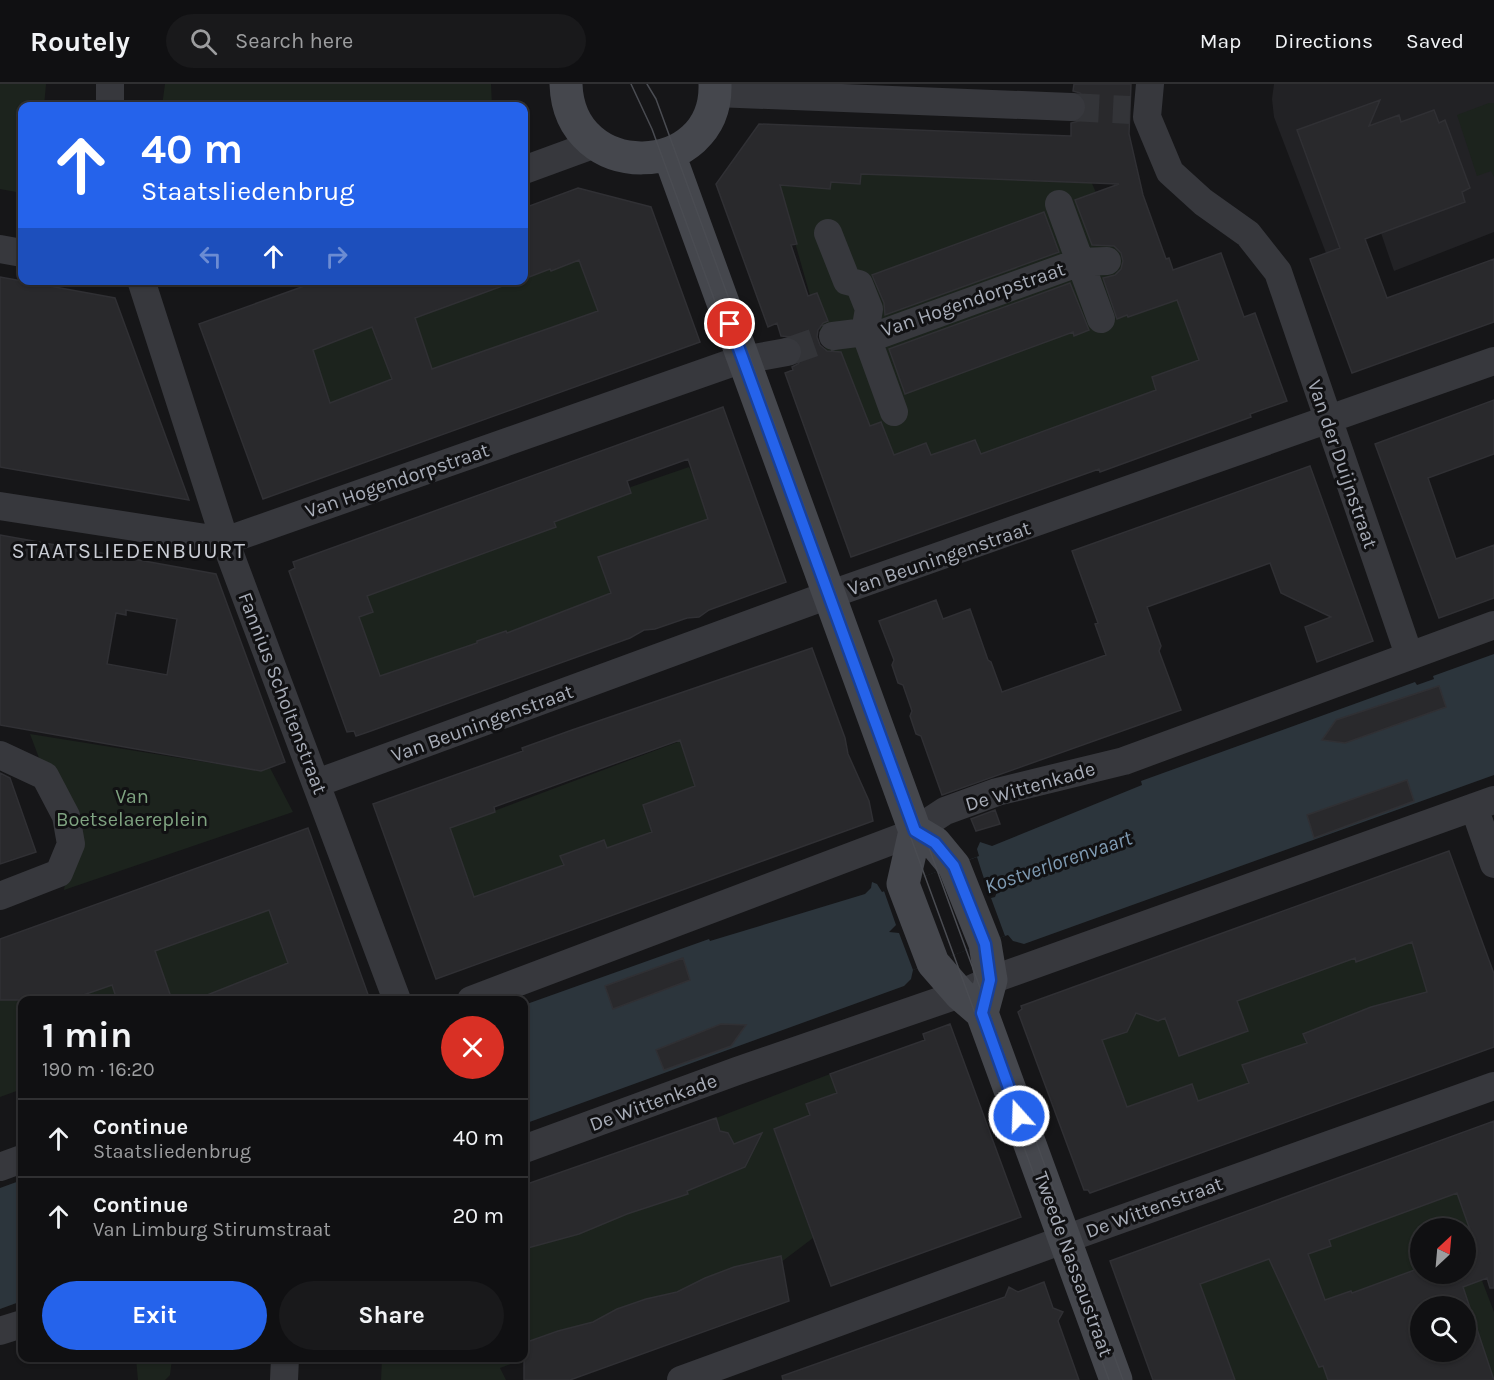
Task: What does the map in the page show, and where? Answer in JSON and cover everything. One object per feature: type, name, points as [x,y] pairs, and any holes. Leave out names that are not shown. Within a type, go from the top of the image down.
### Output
[{"type":"street","points":[[110,84],[110,102]]},
{"type":"street","points":[[566,84],[566,100],[576,125],[595,144],[612,154],[631,159],[651,159],[669,154],[691,140],[703,127],[711,111],[715,89],[1071,107]]},
{"type":"street","name":"Van der Duijnstraat","points":[[1150,84],[1139,113],[1170,172],[1203,202],[1248,234],[1278,273],[1409,655]]},
{"type":"street","points":[[528,169],[595,144]]},
{"type":"street","points":[[669,154],[915,831],[935,843],[954,866],[985,944],[990,980]]},
{"type":"street","name":"Van Hogendorpstraat","points":[[1059,204],[1093,262],[1101,319]]},
{"type":"street","name":"Van Hogendorpstraat","points":[[828,233],[847,281],[859,284],[868,309],[865,332],[894,412]]},
{"type":"street","points":[[0,249],[18,252]]},
{"type":"street","name":"Van Hogendorpstraat","points":[[833,336],[865,332],[881,334],[1093,262]]},
{"type":"street","name":"Fannius Scholtenstraat","points":[[143,285],[225,540],[396,996]]},
{"type":"street","name":"Van Hogendorpstraat","points":[[0,506],[225,540],[743,359],[787,352]]},
{"type":"street","name":"Van Beuningenstraat","points":[[317,783],[829,596],[1494,361]]},
{"type":"street","name":"De Wittenkade","points":[[482,996],[915,831],[945,811],[997,792],[1124,761],[1494,625]]},
{"type":"street","points":[[0,755],[45,776],[66,816],[71,844],[58,873],[0,896]]},
{"type":"street","points":[[971,1003],[990,980],[1484,803],[1494,864]]},
{"type":"street","name":"Tweede Nassaustraat","points":[[915,831],[903,884],[933,963],[971,1003],[1065,1239],[1116,1380]]},
{"type":"street","name":"De Wittenkade","points":[[528,1148],[737,1071],[971,1003]]},
{"type":"street","name":"De Wittenstraat","points":[[681,1380],[1065,1239],[1494,1086]]},
{"type":"street","points":[[0,1167],[18,1160]]},
{"type":"street","points":[[0,1331],[18,1325]]},
{"type":"street","points":[[284,1380],[285,1362]]},
{"type":"shaded area","points":[[1274,84],[1494,84],[1494,232],[1394,271],[1381,233],[1326,253],[1274,117],[1272,99]]},
{"type":"green space","points":[[0,84],[46,84],[44,102],[18,102],[18,192],[0,189]]},
{"type":"green space","points":[[165,84],[491,84],[492,102],[163,102]]},
{"type":"green space","points":[[1494,103],[1494,177],[1491,171],[1477,176],[1457,115]]},
{"type":"green space","points":[[774,169],[1087,172],[1143,300],[1212,292],[1256,384],[872,512]]},
{"type":"green space","points":[[613,221],[657,325],[273,462],[237,355],[434,285],[528,285],[528,251]]},
{"type":"green space","points":[[689,467],[739,570],[364,717],[317,595]]},
{"type":"green space","points":[[790,700],[842,813],[451,951],[411,842]]},
{"type":"green space","name":"Van Boetselaereplein","points":[[30,734],[261,771],[270,768],[293,812],[64,890],[76,817],[42,766]]},
{"type":"green space","points":[[303,856],[341,973],[276,996],[18,996],[18,1090],[0,1097],[0,963]]},
{"type":"green space","points":[[1422,910],[1469,1024],[1095,1161],[1046,1040]]},
{"type":"green space","points":[[830,1074],[845,1110],[777,1138],[813,1238],[780,1263],[528,1358],[528,1240],[733,1162],[716,1118]]},
{"type":"green space","points":[[1494,1164],[1494,1234],[1476,1241],[1476,1218],[1410,1218],[1410,1284],[1476,1284],[1476,1265],[1494,1312],[1494,1380],[1184,1380],[1153,1295]]},
{"type":"green space","points":[[136,1362],[172,1362],[170,1375],[165,1380],[138,1380]]},
{"type":"green space","points":[[382,1362],[516,1362],[500,1368],[506,1380],[381,1380]]},
{"type":"water","name":"Kostverlorenvaart","points":[[1494,654],[1494,775],[1024,944],[1013,941],[1008,935],[1005,936],[913,970],[911,979],[904,986],[528,1123],[528,1004],[709,939],[710,941],[865,894],[871,888],[872,882],[877,884],[882,892],[979,856],[977,849],[980,842],[992,846],[1142,785],[1141,781],[1415,682],[1417,685],[1434,679],[1433,676]]},
{"type":"water","points":[[18,1181],[18,1302],[0,1309],[0,1188]]},
{"type":"pier","points":[[977,857],[988,891],[997,892],[995,897],[991,898],[1005,936],[913,970],[899,933],[889,932],[896,925],[884,891]]},
{"type":"building","points":[[1074,84],[1131,84],[1129,134],[1143,195],[1166,259],[1169,258],[1173,270],[1221,253],[1244,317],[1255,313],[1287,401],[1250,414],[1251,417],[1100,472],[1099,469],[851,557],[785,373],[793,370],[792,367],[798,364],[803,357],[803,349],[799,341],[793,337],[781,336],[777,323],[768,327],[716,184],[759,124],[1071,136],[1071,123],[1085,116],[1087,108],[1085,99],[1080,93],[1073,91]],"holes":[[[861,174],[1119,184],[1075,200],[1092,245],[1114,246],[1121,253],[1123,261],[1121,269],[1115,275],[1103,278],[1117,319],[1177,300],[1199,360],[1152,377],[1156,390],[981,454],[975,440],[931,455],[926,443],[894,455],[881,422],[870,426],[841,352],[827,351],[820,345],[817,337],[818,330],[823,323],[828,321],[817,293],[808,296],[791,245],[797,244],[780,185],[830,189],[831,182],[860,184]]]},
{"type":"building","points":[[1380,100],[1369,126],[1399,115],[1401,122],[1434,110],[1439,123],[1445,120],[1470,188],[1462,192],[1465,202],[1365,239],[1387,298],[1494,259],[1494,322],[1352,373],[1310,259],[1340,248],[1297,130]]},
{"type":"building","points":[[578,188],[651,207],[700,342],[263,499],[199,324],[307,285],[505,285],[415,318],[432,369],[598,311],[579,260],[551,271],[550,269],[528,277],[528,207]],"holes":[[[372,327],[392,379],[330,403],[313,350]]]},
{"type":"building","points":[[1044,212],[1059,252],[885,315],[884,303],[872,275]]},
{"type":"building","points":[[0,277],[18,280],[18,285],[44,285],[115,298],[189,500],[0,467]]},
{"type":"building","points":[[1070,283],[1089,330],[1074,336],[1073,332],[905,394],[889,349]]},
{"type":"building","points":[[1494,400],[1494,454],[1428,478],[1456,559],[1494,545],[1494,598],[1439,618],[1375,444]]},
{"type":"building","points":[[723,407],[786,582],[709,610],[699,617],[644,630],[630,638],[356,736],[354,731],[347,732],[289,571],[295,568],[293,562]],"holes":[[[688,459],[708,519],[598,557],[611,593],[507,633],[506,631],[380,676],[359,617],[373,612],[367,596],[556,527],[554,522],[631,493],[627,481]]]},
{"type":"building","points":[[1310,466],[1373,641],[1317,662],[1305,627],[1331,617],[1281,593],[1270,563],[1147,607],[1161,646],[1159,651],[1181,710],[942,795],[921,736],[916,734],[910,716],[912,711],[903,685],[898,683],[892,665],[894,660],[879,621],[936,600],[943,619],[970,609],[1002,692],[1106,655],[1095,624],[1098,623],[1072,551]]},
{"type":"building","points":[[0,535],[216,574],[285,762],[261,771],[0,725]],"holes":[[[126,610],[177,619],[167,675],[107,664],[116,613],[126,615]]]},
{"type":"building","points":[[812,648],[845,738],[848,754],[869,801],[873,821],[436,979],[373,804],[523,751],[522,748]],"holes":[[[680,740],[695,786],[643,805],[652,832],[607,848],[604,840],[560,856],[564,865],[474,897],[450,828],[495,812],[494,807]]]},
{"type":"building","points":[[1439,686],[1446,707],[1345,743],[1322,740],[1336,720]]},
{"type":"building","points":[[0,773],[10,778],[36,852],[0,864]]},
{"type":"building","points":[[1407,780],[1414,801],[1314,838],[1307,815]]},
{"type":"building","points":[[995,810],[1000,824],[976,831],[971,819]]},
{"type":"building","points":[[308,828],[369,996],[205,996],[288,963],[269,910],[155,951],[171,996],[116,996],[112,985],[80,996],[18,996],[18,1000],[0,1000],[0,939]]},
{"type":"building","points":[[1449,851],[1494,974],[1494,1047],[1090,1193],[1084,1190],[1018,1012],[1022,1009],[1021,1006]],"holes":[[[1412,942],[1427,992],[1371,1007],[1303,1034],[1307,1043],[1242,1065],[1249,1083],[1198,1101],[1192,1084],[1127,1107],[1102,1040],[1127,1032],[1136,1013],[1158,1021],[1165,1018],[1179,1056],[1248,1031],[1237,1001],[1355,958],[1356,962]]]},
{"type":"building","points":[[683,958],[690,980],[613,1009],[605,986]]},
{"type":"building","points":[[721,1024],[746,1025],[731,1046],[664,1070],[656,1050]]},
{"type":"building","points":[[950,1024],[1021,1217],[831,1286],[774,1129],[810,1115],[806,1104],[837,1093],[830,1074],[925,1040],[923,1034]]},
{"type":"building","points":[[716,1118],[720,1131],[728,1133],[734,1144],[762,1133],[745,1167],[687,1191],[688,1194],[627,1214],[579,1234],[528,1248],[528,1184]]},
{"type":"building","points":[[1494,1121],[1494,1288],[1490,1288],[1487,1278],[1476,1282],[1476,1218],[1466,1218],[1457,1193],[1329,1240],[1331,1246],[1308,1254],[1325,1300],[1351,1291],[1352,1293],[1410,1272],[1410,1284],[1471,1284],[1463,1287],[1466,1296],[1410,1296],[1410,1362],[1476,1362],[1476,1326],[1494,1380],[1328,1380],[1323,1366],[1319,1367],[1269,1259],[1200,1284],[1235,1380],[1153,1380],[1110,1261]]},
{"type":"building","points":[[781,1256],[789,1301],[570,1380],[524,1380],[524,1362],[528,1362],[528,1342],[593,1322],[617,1309],[646,1299],[677,1292],[734,1267]]},
{"type":"building","points":[[1044,1282],[1053,1308],[1063,1312],[1058,1321],[1079,1380],[783,1380],[782,1376],[1005,1297],[1009,1287],[1018,1292]]},
{"type":"tunnel","points":[[1071,107],[1130,110]]},
{"type":"tunnel","points":[[787,352],[833,336]]},
{"type":"tram line","points":[[631,84],[652,129],[1109,1380]]},
{"type":"tram line","points":[[647,84],[656,99],[1123,1380]]},
{"type":"district","name":"STAATSLIEDENBUURT","points":[[129,550]]},
{"type":"route","points":[[730,324],[915,831],[935,843],[954,866],[985,944],[990,980],[982,1013],[1019,1116]]}]
